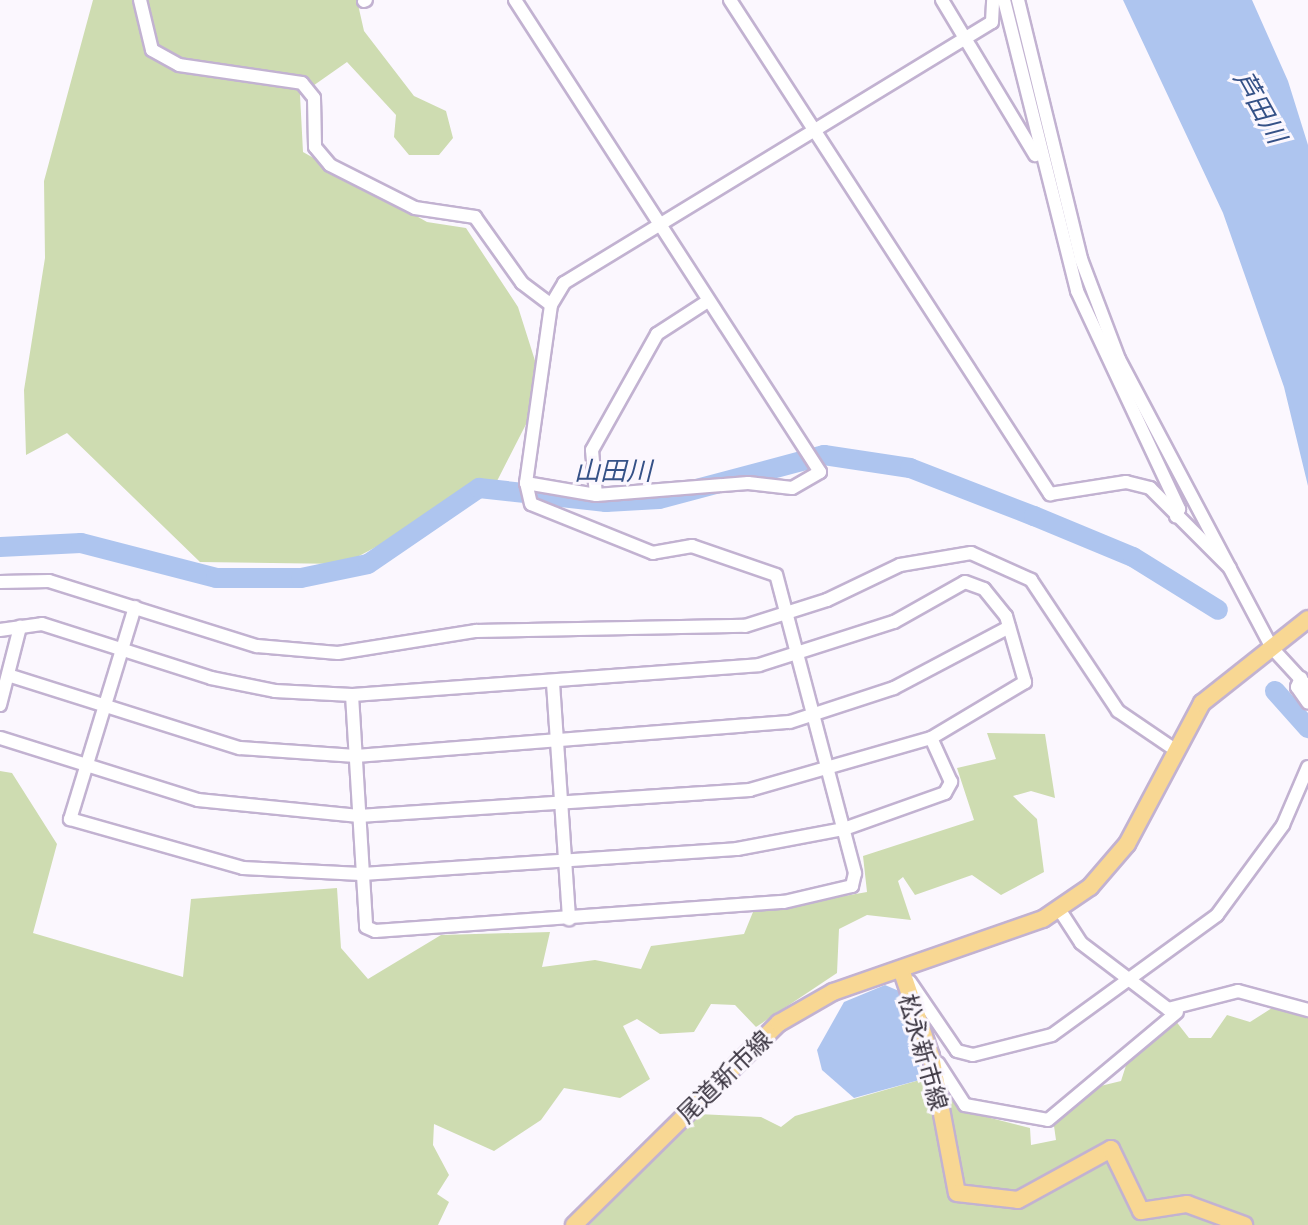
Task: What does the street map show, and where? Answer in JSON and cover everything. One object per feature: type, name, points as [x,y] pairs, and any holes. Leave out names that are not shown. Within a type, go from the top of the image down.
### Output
[{"type":"main road","name":"松永新市線","points":[[1244,1225],[1187,1204],[1141,1211],[1111,1149],[1018,1200],[957,1193],[931,1056],[901,969],[1059,909],[1127,844],[1174,749],[1202,703],[1308,619]]},
{"type":"main road","name":"尾道新市線","points":[[574,1225],[779,1023],[833,992],[901,969]]},
{"type":"street","points":[[140,0],[152,50],[179,65],[302,83],[314,98],[315,147],[330,165],[415,208],[475,217],[522,283],[551,305]]},
{"type":"street","points":[[515,0],[656,228],[820,472],[792,488],[748,483],[596,495],[526,483]]},
{"type":"street","points":[[730,0],[811,133],[1050,494],[1126,482],[1150,488],[1230,568]]},
{"type":"street","points":[[942,0],[1041,164]]},
{"type":"street","points":[[352,695],[366,927],[375,931],[784,902],[852,886],[844,829],[790,613],[776,575],[760,565],[692,546],[653,553],[531,504],[526,483],[551,305],[564,283],[992,22],[993,0]]},
{"type":"street","points":[[1004,0],[1041,164],[1077,291],[1179,509],[1176,516]]},
{"type":"street","points":[[1018,0],[1081,259],[1149,426],[1272,648],[1304,682],[1297,687],[1308,703]]},
{"type":"street","points":[[596,495],[592,450],[657,334],[705,303]]},
{"type":"street","points":[[0,582],[49,581],[300,653],[476,631],[700,632],[790,613],[932,555],[991,559],[1045,596],[1118,711],[1174,749]]},
{"type":"street","points":[[0,630],[42,624],[122,650],[275,691],[352,695],[692,674],[801,656],[894,622],[965,582],[984,589],[1009,627],[1021,690],[931,738],[830,772],[750,790],[359,816],[242,809],[0,738]]},
{"type":"street","points":[[135,607],[109,708],[70,819],[191,858],[294,874],[361,874],[737,849],[844,829],[945,793],[951,782],[931,738]]},
{"type":"street","points":[[0,705],[11,676],[20,627]]},
{"type":"street","points":[[11,676],[240,748],[356,756],[736,730],[815,713],[894,688],[1009,627]]},
{"type":"street","points":[[553,683],[569,919]]},
{"type":"street","points":[[901,969],[948,1041],[973,1055],[1052,1035],[1217,915],[1283,825],[1308,767]]},
{"type":"street","points":[[1059,909],[1081,943],[1131,975],[1177,1012]]},
{"type":"street","points":[[931,1056],[965,1105],[1048,1120],[1177,1012],[1238,991],[1308,1010]]},
{"type":"green space","points":[[93,0],[357,0],[364,31],[414,96],[446,111],[453,138],[439,155],[409,155],[394,137],[396,115],[347,62],[300,95],[303,152],[427,222],[466,228],[518,307],[544,389],[496,483],[344,564],[200,562],[67,433],[26,455],[24,390],[45,258],[44,181]]},
{"type":"green space","points":[[987,733],[1045,734],[1055,798],[1031,791],[1013,796],[1037,819],[1044,872],[1001,895],[972,875],[915,895],[903,877],[898,881],[911,920],[867,915],[839,929],[837,973],[756,1027],[735,1005],[711,1004],[694,1032],[660,1034],[637,1019],[623,1026],[650,1079],[620,1098],[564,1088],[541,1120],[494,1151],[434,1124],[433,1145],[449,1175],[437,1194],[449,1202],[438,1225],[0,1225],[0,771],[12,773],[57,844],[33,933],[183,977],[191,899],[337,888],[341,948],[368,979],[441,935],[550,932],[542,967],[595,960],[641,969],[651,946],[744,934],[753,912],[867,892],[863,856],[974,820],[957,768],[996,759]]},
{"type":"green space","points":[[1280,1003],[1308,1012],[1308,1225],[589,1225],[698,1114],[761,1117],[781,1127],[795,1116],[923,1079],[979,1115],[1030,1128],[1031,1145],[1056,1140],[1053,1119],[1084,1090],[1121,1081],[1129,1056],[1175,1020],[1189,1038],[1211,1038],[1227,1015],[1250,1022]]},
{"type":"water","name":"芦田川","points":[[1123,0],[1252,0],[1288,81],[1308,145],[1308,486],[1284,387],[1223,213]]},
{"type":"water","points":[[885,985],[899,991],[923,1079],[854,1098],[822,1070],[817,1050],[844,1002]]},
{"type":"waterway","name":"山田川","points":[[0,547],[81,543],[216,578],[301,578],[368,564],[479,488],[606,502],[659,499],[824,455],[910,468],[1034,516],[1133,557],[1218,610]]},
{"type":"waterway","name":"山田川","points":[[1275,691],[1308,728]]}]
